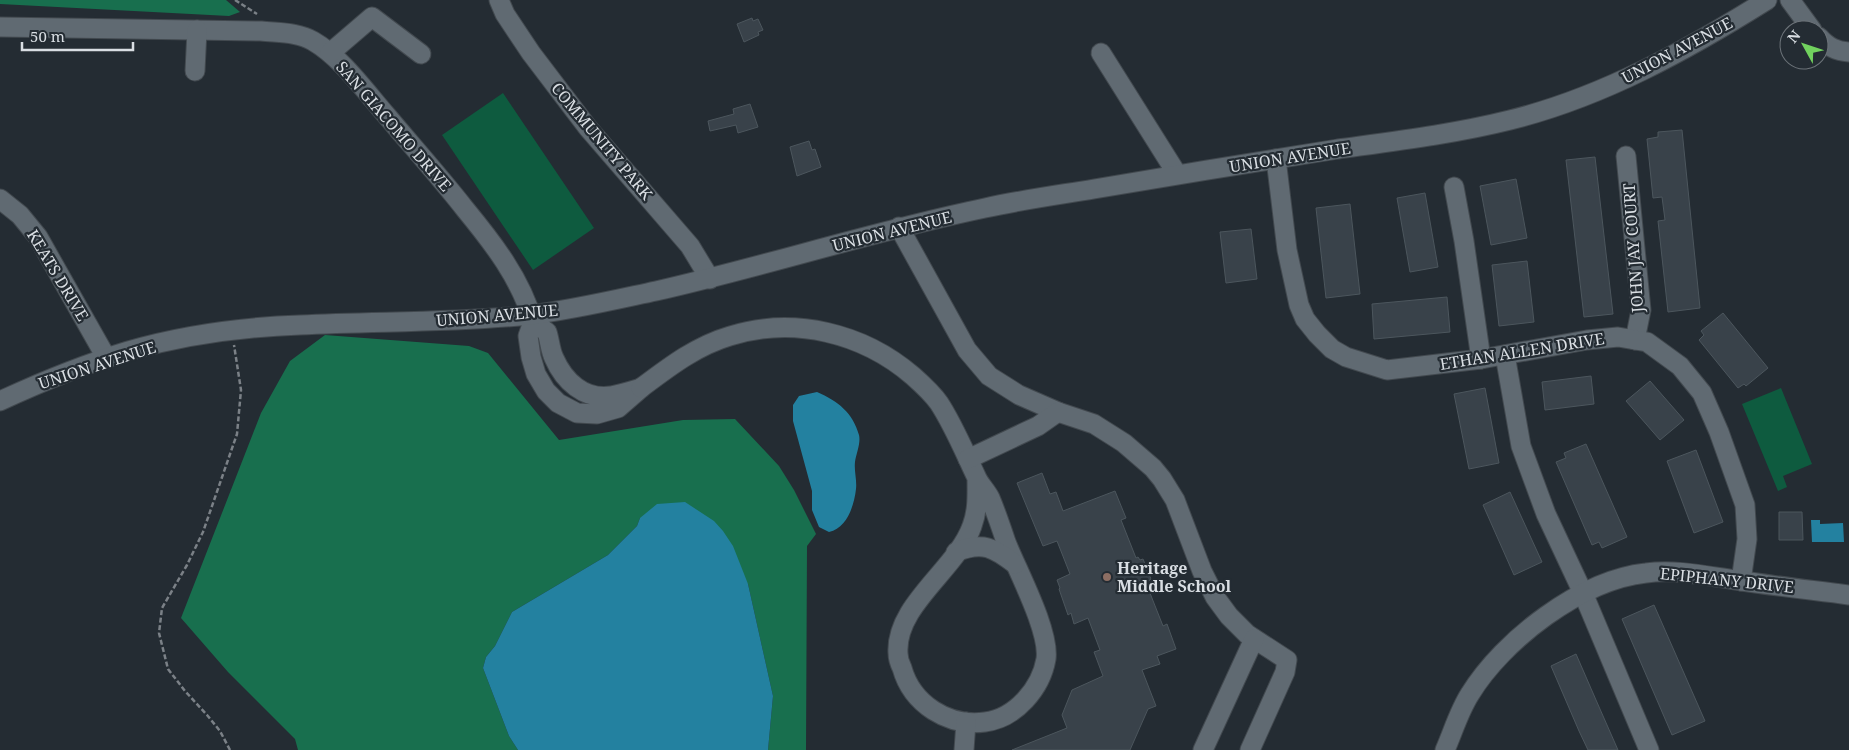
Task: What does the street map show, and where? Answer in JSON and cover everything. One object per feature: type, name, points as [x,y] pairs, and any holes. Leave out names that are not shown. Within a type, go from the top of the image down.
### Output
[{"type":"street","name":"COMMUNITY PARK","points":[[499,0],[505,14],[536,61],[588,128],[690,246],[710,279]]},
{"type":"street","name":"UNION AVENUE","points":[[0,401],[35,385],[129,351],[178,340],[232,331],[298,325],[532,318],[710,279],[899,227],[992,206],[1177,174],[1443,134],[1521,117],[1590,94],[1652,67],[1709,36],[1767,0]]},
{"type":"street","points":[[1790,0],[1805,20]]},
{"type":"street","points":[[330,52],[372,17],[421,54]]},
{"type":"street","name":"SAN GIACOMO DRIVE","points":[[0,27],[197,30],[294,34],[312,40],[330,52],[444,183],[486,235],[508,266],[532,318]]},
{"type":"street","points":[[195,71],[197,30]]},
{"type":"street","points":[[1829,46],[1837,51],[1849,52]]},
{"type":"street","points":[[1101,53],[1177,174]]},
{"type":"street","name":"JOHN JAY COURT","points":[[1626,156],[1641,310],[1635,340]]},
{"type":"street","name":"ETHAN ALLEN DRIVE","points":[[1276,159],[1287,250],[1299,305],[1317,334],[1332,349],[1362,363],[1387,370],[1480,359],[1587,340],[1618,337],[1647,342],[1680,366],[1702,393],[1719,432],[1744,505],[1748,539],[1741,581]]},
{"type":"street","points":[[1454,187],[1464,241],[1480,359]]},
{"type":"street","name":"KEATS DRIVE","points":[[0,199],[20,215],[38,237],[107,359]]},
{"type":"street","points":[[899,227],[967,350],[990,376],[1019,395],[1058,412],[1094,424],[1124,443],[1153,468],[1174,500],[1202,571],[1215,597],[1229,616],[1254,639],[1287,660],[1287,666],[1250,750]]},
{"type":"street","points":[[532,318],[528,336],[536,374],[546,391],[558,403],[577,412],[597,414],[618,408],[641,388],[688,355],[708,344],[729,336],[766,328],[824,331],[844,336],[876,349],[923,385],[938,401],[952,425],[977,480],[989,496],[1046,640],[1044,669],[1038,683],[1025,701],[1008,714],[986,722],[966,722],[939,714],[919,700],[905,681],[898,654],[900,633],[911,611],[964,542],[972,526],[978,504],[977,480]]},
{"type":"street","points":[[1505,355],[1521,446],[1546,514],[1583,593],[1649,750]]},
{"type":"street","points":[[968,459],[1038,426],[1058,412]]},
{"type":"street","points":[[956,552],[970,547],[985,546],[999,552],[1015,564]]},
{"type":"street","name":"EPIPHANY DRIVE","points":[[1445,750],[1468,696],[1488,667],[1521,636],[1560,607],[1583,593],[1628,576],[1646,572],[1684,573],[1849,595]]},
{"type":"street","points":[[1203,750],[1254,639]]},
{"type":"street","points":[[964,750],[966,722]]},
{"type":"path","points":[[230,750],[208,715],[185,691],[168,669],[159,633],[162,608],[188,565],[203,532],[237,434],[241,390],[232,331]]},
{"type":"green space","points":[[0,0],[226,0],[240,12],[229,16],[0,4]]},
{"type":"green space","points":[[503,93],[594,228],[533,270],[442,135]]},
{"type":"green space","points":[[325,335],[469,346],[488,353],[559,440],[683,420],[735,419],[779,466],[794,490],[816,534],[807,546],[806,750],[768,750],[773,696],[748,584],[640,518],[637,526],[608,555],[512,612],[495,646],[486,657],[483,668],[509,736],[518,750],[298,750],[295,739],[228,672],[181,618],[261,413],[290,361]]},
{"type":"green space","points":[[1781,388],[1812,464],[1783,476],[1787,487],[1778,491],[1742,404]]},
{"type":"water","points":[[817,392],[832,399],[849,414],[859,435],[855,462],[856,489],[851,509],[841,526],[829,532],[819,527],[812,510],[812,491],[793,421],[793,405],[799,396]]},
{"type":"water","points":[[685,502],[714,521],[723,531],[733,546],[748,584],[773,696],[768,750],[518,750],[509,736],[483,668],[486,657],[495,646],[512,612],[608,555],[637,526],[640,518],[657,504]]},
{"type":"water","points":[[1811,520],[1820,520],[1820,524],[1843,523],[1844,542],[1812,542]]},
{"type":"building","points":[[752,18],[753,21],[758,19],[763,30],[758,32],[759,35],[744,42],[737,24]]},
{"type":"building","points":[[750,104],[758,127],[738,133],[736,125],[710,131],[708,121],[734,114],[733,109]]},
{"type":"building","points":[[1682,130],[1700,308],[1668,312],[1658,221],[1665,220],[1662,197],[1653,198],[1647,139],[1658,137],[1658,132]]},
{"type":"building","points":[[809,141],[812,150],[815,149],[821,167],[797,176],[790,147]]},
{"type":"building","points":[[1595,157],[1613,314],[1584,317],[1566,160]]},
{"type":"building","points":[[1516,179],[1527,238],[1491,245],[1480,186]]},
{"type":"building","points":[[1425,193],[1438,267],[1410,272],[1397,198]]},
{"type":"building","points":[[1350,204],[1360,294],[1326,298],[1316,208]]},
{"type":"building","points":[[1251,229],[1257,279],[1226,283],[1220,232]]},
{"type":"building","points":[[1527,261],[1534,322],[1499,326],[1492,265]]},
{"type":"building","points":[[1447,297],[1450,332],[1374,339],[1372,304]]},
{"type":"building","points":[[1723,313],[1768,368],[1746,386],[1744,384],[1738,388],[1699,340],[1704,335],[1701,331]]},
{"type":"building","points":[[1591,376],[1594,404],[1545,410],[1542,382]]},
{"type":"building","points":[[1650,381],[1684,420],[1660,440],[1626,401]]},
{"type":"building","points":[[1485,388],[1499,463],[1469,469],[1454,394]]},
{"type":"building","points":[[1586,444],[1627,537],[1602,548],[1599,542],[1592,545],[1556,462],[1566,458],[1564,453]]},
{"type":"building","points":[[1696,450],[1723,522],[1694,533],[1667,461]]},
{"type":"building","name":"Heritage Middle School","points":[[1042,473],[1050,494],[1056,492],[1063,511],[1115,491],[1126,518],[1121,520],[1136,558],[1143,559],[1151,579],[1146,583],[1163,626],[1167,624],[1176,649],[1157,656],[1160,664],[1142,670],[1156,706],[1148,709],[1130,750],[1012,750],[1067,728],[1062,715],[1072,690],[1103,676],[1094,652],[1100,650],[1088,618],[1074,624],[1071,613],[1068,615],[1059,589],[1057,580],[1070,574],[1057,541],[1043,546],[1017,483]]},
{"type":"building","points":[[1510,492],[1542,562],[1514,575],[1483,505]]},
{"type":"building","points":[[1779,512],[1802,512],[1803,540],[1779,540]]},
{"type":"building","points":[[1654,605],[1705,721],[1672,735],[1622,619]]},
{"type":"building","points":[[1576,654],[1618,750],[1588,750],[1579,731],[1551,666]]},
{"type":"place","name":"Heritage Middle School","points":[[1107,577]]}]
